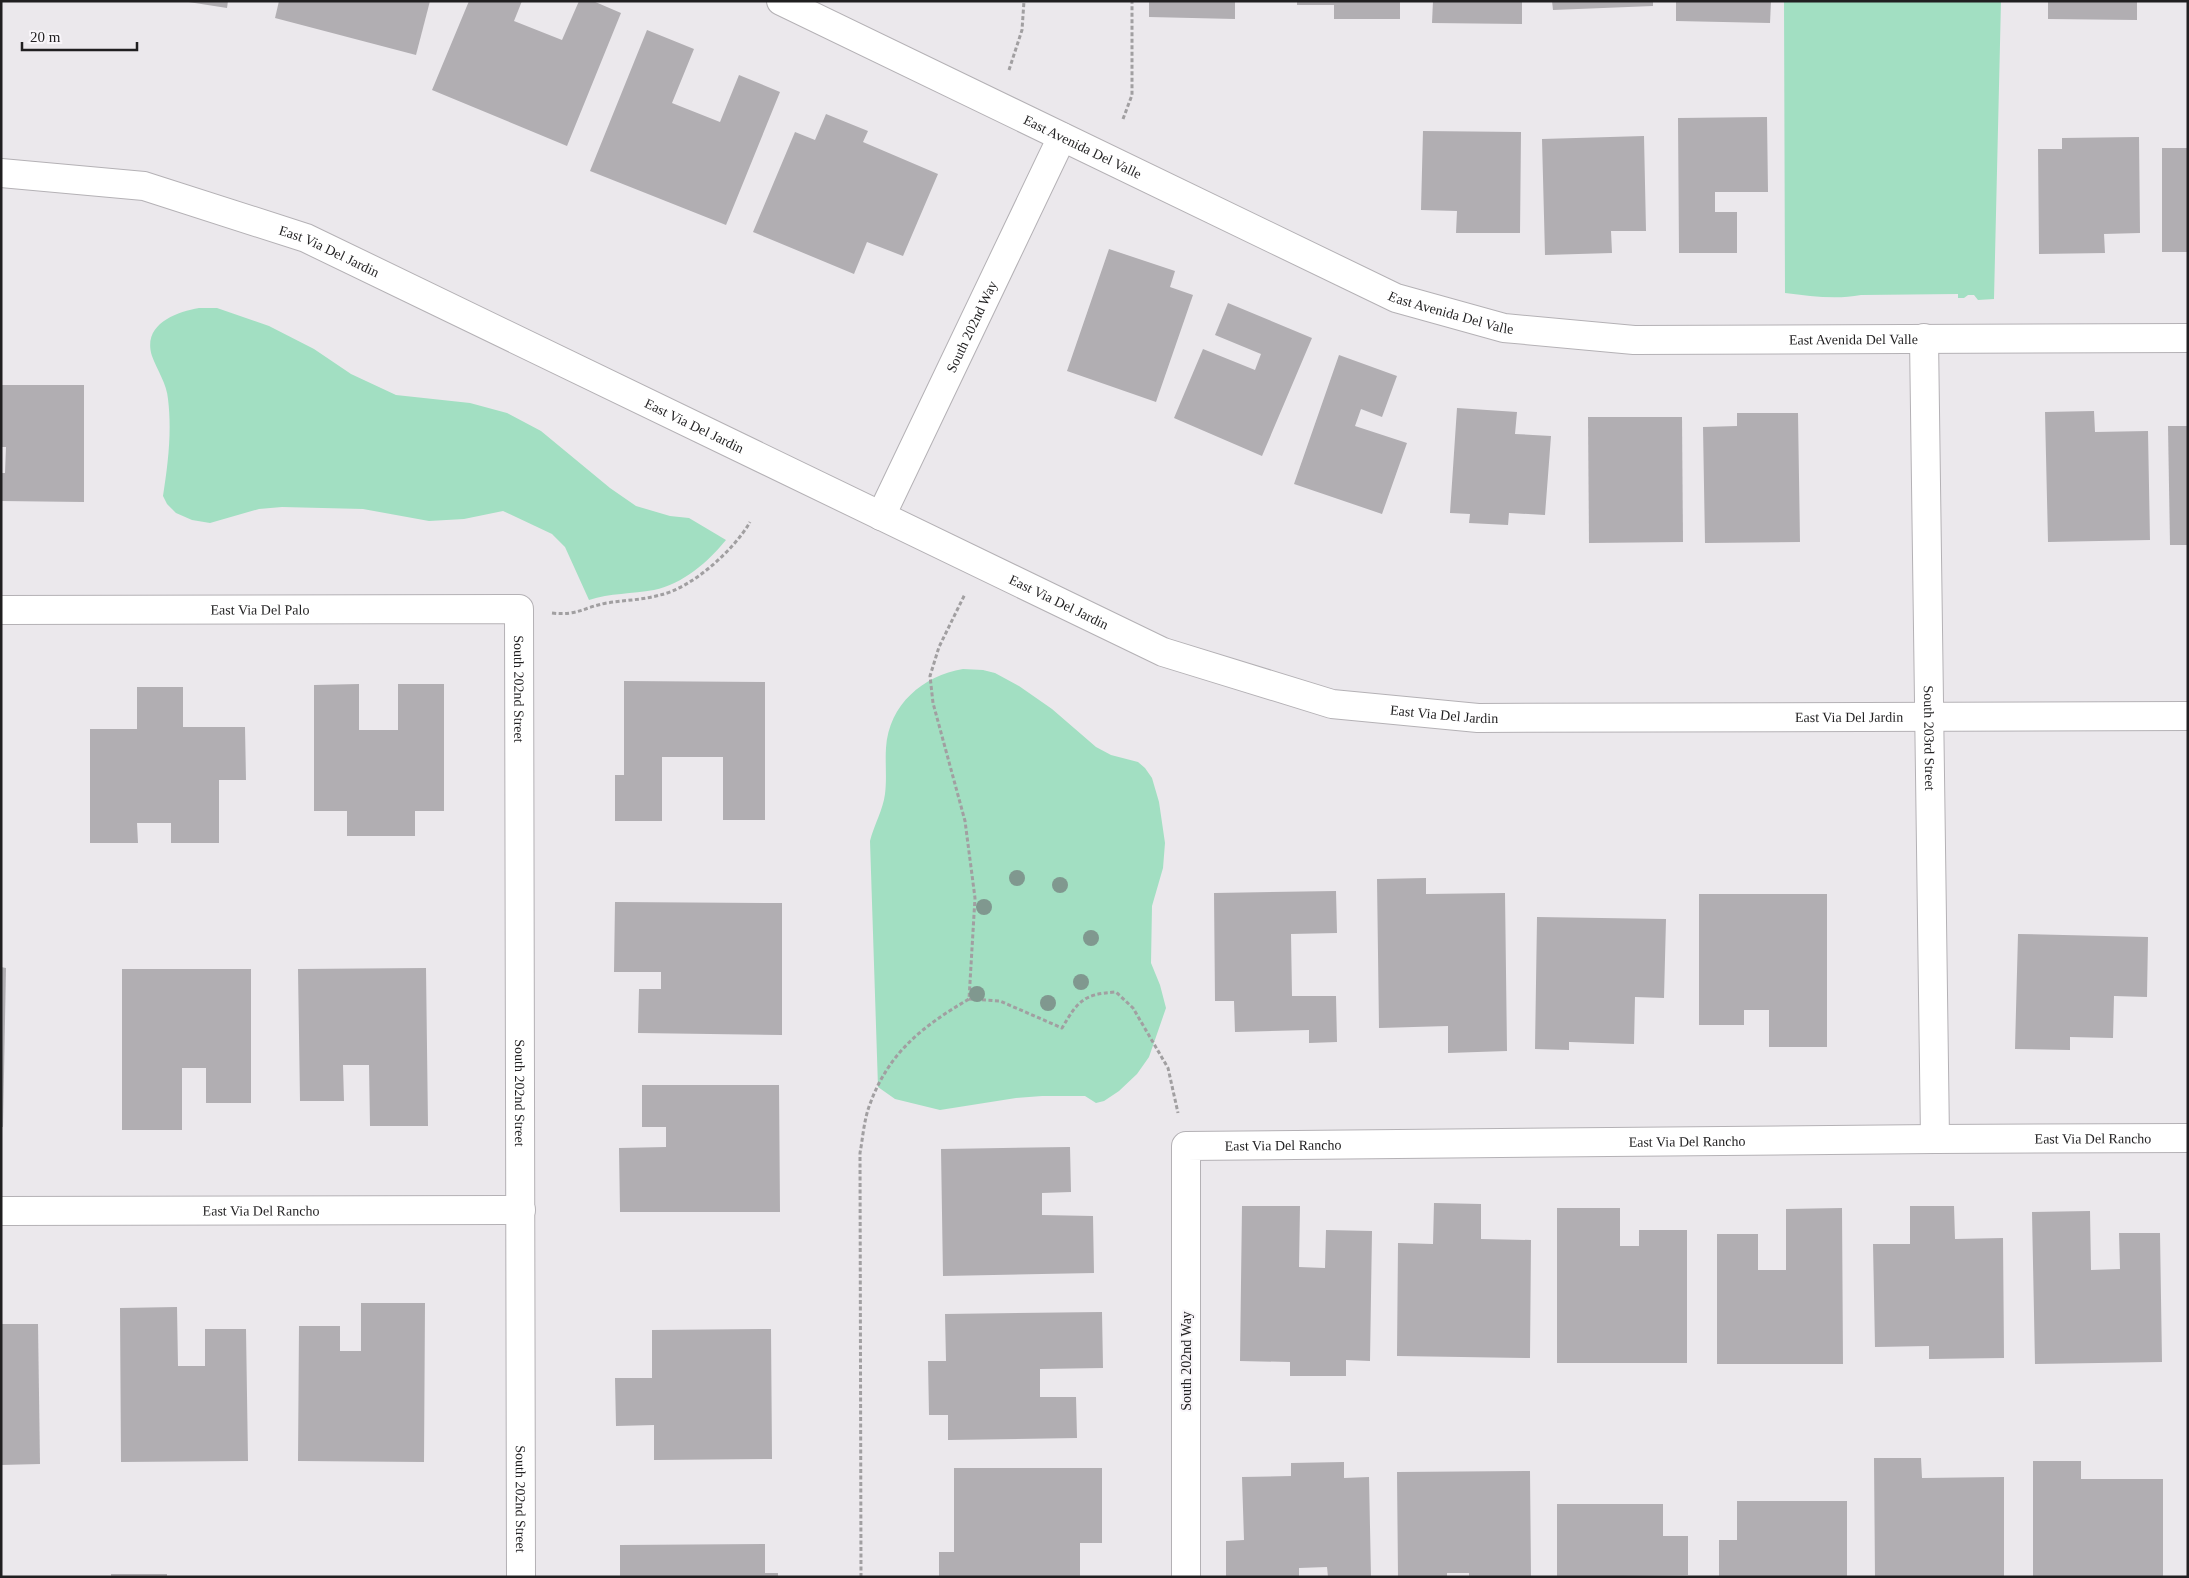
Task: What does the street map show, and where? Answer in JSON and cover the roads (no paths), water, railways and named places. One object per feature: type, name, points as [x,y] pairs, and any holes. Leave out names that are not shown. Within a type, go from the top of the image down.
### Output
[{"type":"street","name":"East Avenida Del Valle","points":[[781,1],[1396,298],[1504,328],[1634,340],[2188,338]]},
{"type":"street","name":"South 202nd Way","points":[[881,516],[1062,137]]},
{"type":"street","name":"East Via Del Jardin","points":[[1,174],[144,186],[306,238],[1163,652],[1332,704],[1478,718],[2188,716]]},
{"type":"street","name":"South 203rd Street","points":[[1924,338],[1934,1138]]},
{"type":"street","name":"East Via Del Palo","points":[[1,610],[519,609]]},
{"type":"street","name":"South 202nd Street","points":[[519,609],[522,1577]]},
{"type":"street","name":"East Via Del Rancho","points":[[1186,1146],[1934,1138],[2188,1138]]},
{"type":"street","name":"South 202nd Way","points":[[1186,1146],[1186,1577]]},
{"type":"street","name":"East Via Del Rancho","points":[[1,1211],[521,1210]]}]
